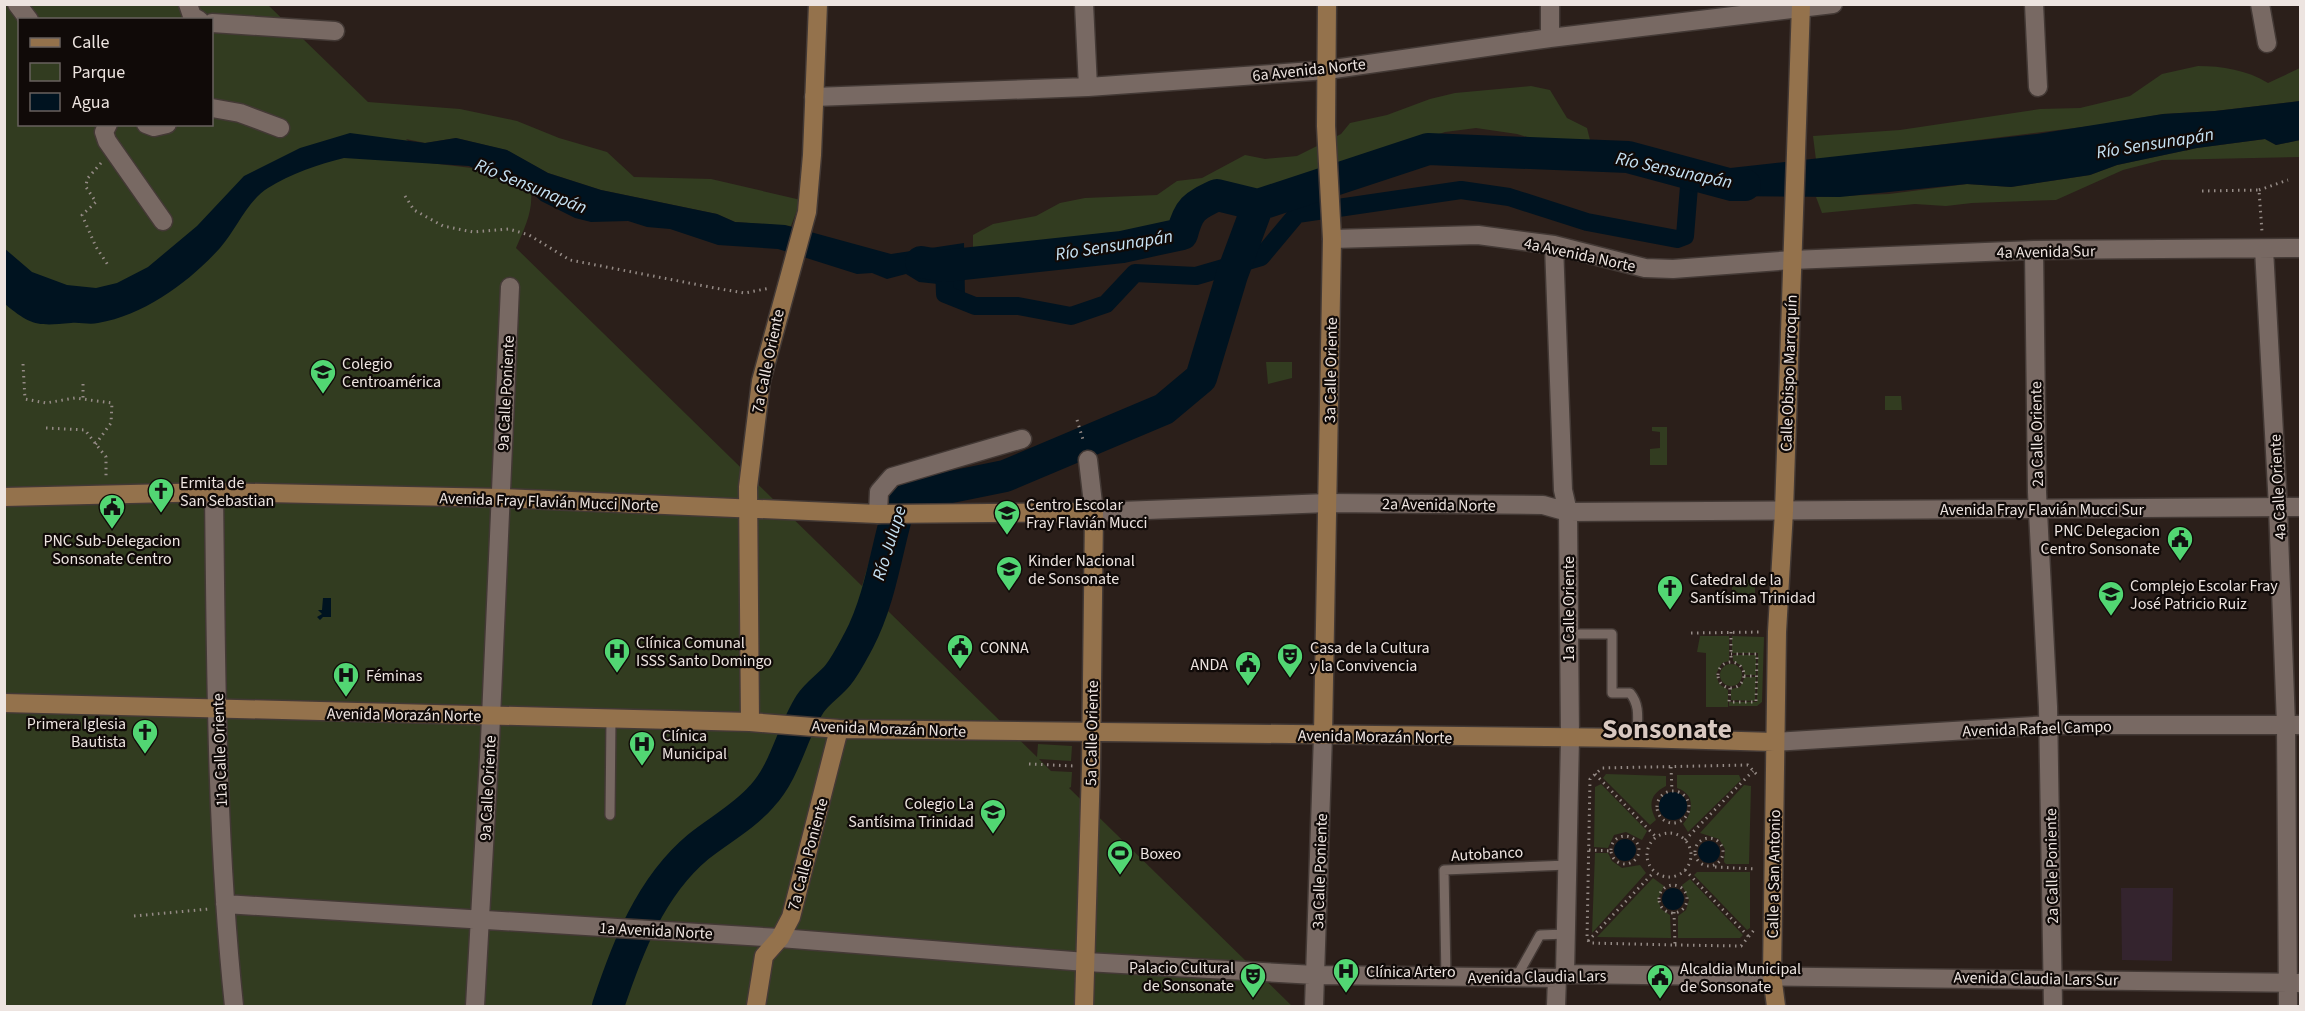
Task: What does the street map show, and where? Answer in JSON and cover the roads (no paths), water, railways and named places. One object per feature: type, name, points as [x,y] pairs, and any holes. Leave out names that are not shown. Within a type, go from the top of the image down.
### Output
[{"type":"main road","name":"7a Calle Oriente","points":[[756,722],[748,507],[754,424],[761,381],[784,288],[807,212],[818,4]]},
{"type":"main road","name":"3a Calle Oriente","points":[[1323,735],[1330,230],[1326,126],[1327,4]]},
{"type":"main road","name":"Calle Obispo Marroquín","points":[[1775,742],[1777,632],[1784,511],[1801,6]]},
{"type":"main road","name":"Avenida Fray Flavián Mucci Norte","points":[[4,497],[213,492],[501,498],[875,514],[1094,512]]},
{"type":"main road","name":"5a Calle Oriente","points":[[1084,1006],[1092,734],[1094,512]]},
{"type":"main road","name":"Avenida Morazán Norte","points":[[4,703],[756,722],[831,728],[1092,734],[1637,738],[1775,742]]},
{"type":"main road","name":"7a Calle Poniente","points":[[756,1006],[764,956],[780,938],[791,917],[831,728]]},
{"type":"main road","name":"Calle a San Antonio","points":[[1775,742],[1772,975],[1776,1006]]},
{"type":"street","points":[[17,4],[28,18]]},
{"type":"street","points":[[1084,4],[1088,87]]},
{"type":"street","points":[[1550,4],[1550,38]]},
{"type":"street","name":"6a Avenida Norte","points":[[814,97],[1088,87],[1327,70],[1550,38],[1801,6],[1833,4]]},
{"type":"street","points":[[2034,4],[2038,87]]},
{"type":"street","points":[[2260,4],[2267,43]]},
{"type":"street","points":[[213,23],[335,31]]},
{"type":"street","points":[[213,108],[240,113],[280,128]]},
{"type":"street","points":[[107,126],[104,132],[113,152],[164,221]]},
{"type":"street","name":"4a Avenida Norte","points":[[1330,230],[1478,235],[1554,245],[1645,268],[1695,268],[1791,260]]},
{"type":"street","name":"1a Calle Oriente","points":[[1554,245],[1563,490],[1568,512],[1570,738],[1566,934],[1556,1006]]},
{"type":"street","name":"4a Avenida Sur","points":[[1791,260],[2034,250],[2301,248]]},
{"type":"street","name":"4a Calle Oriente","points":[[2264,249],[2293,725],[2295,983],[2288,1006]]},
{"type":"street","name":"2a Calle Oriente","points":[[2034,250],[2037,509],[2049,725]]},
{"type":"street","name":"9a Calle Poniente","points":[[501,498],[510,287]]},
{"type":"street","points":[[875,514],[879,492],[892,477],[1023,439]]},
{"type":"street","name":"5a Calle Oriente","points":[[1088,460],[1094,512]]},
{"type":"street","name":"11a Calle Oriente","points":[[213,492],[216,710],[225,906],[234,1006]]},
{"type":"street","name":"9a Calle Oriente","points":[[475,1006],[501,498]]},
{"type":"street","name":"2a Avenida Norte","points":[[1094,512],[1328,503],[1543,505],[1568,512],[1784,511]]},
{"type":"street","name":"Avenida Fray Flavián Mucci Sur","points":[[1784,511],[2301,507]]},
{"type":"street","name":"Avenida Rafael Campo","points":[[1775,742],[2049,725],[2293,725]]},
{"type":"street","name":"2a Calle Poniente","points":[[2049,725],[2054,1006]]},
{"type":"street","name":"3a Calle Poniente","points":[[1314,1006],[1323,735]]},
{"type":"street","name":"1a Avenida Norte","points":[[225,906],[780,938],[1086,962]]},
{"type":"street","name":"Avenida Claudia Lars","points":[[1086,962],[1315,975],[1446,978],[1772,975]]},
{"type":"street","name":"Avenida Claudia Lars Sur","points":[[1772,975],[2295,983]]},
{"type":"lane","points":[[1568,634],[1612,634],[1612,693],[1630,693],[1635,699],[1638,706],[1637,738]]},
{"type":"lane","points":[[610,815],[611,719]]},
{"type":"lane","name":"Autobanco","points":[[1446,978],[1444,870],[1568,865]]},
{"type":"lane","points":[[1516,978],[1540,935],[1566,934]]},
{"type":"water","points":[[2300,101],[2300,140],[2276,145],[2265,139],[2197,148],[2117,165],[2090,175],[2011,187],[1967,184],[1840,197],[1722,196],[1704,178],[1712,170],[2037,134],[2163,114],[2215,111]]},
{"type":"water","points":[[350,133],[425,143],[456,138],[507,150],[548,173],[601,190],[717,214],[735,222],[785,225],[891,254],[964,243],[965,296],[938,284],[919,282],[906,274],[887,279],[872,273],[857,274],[778,249],[718,245],[670,229],[647,227],[628,221],[591,222],[575,218],[541,201],[531,192],[469,166],[344,158],[305,170],[268,188],[254,200],[226,241],[208,261],[180,285],[133,313],[95,324],[42,324],[22,317],[5,304],[4,248],[32,272],[67,285],[96,288],[117,283],[148,267],[197,226],[244,176],[300,148]]},
{"type":"water","points":[[323,598],[331,598],[331,617],[323,617],[320,620],[317,617],[322,614],[318,610],[322,610]]},
{"type":"water","points":[[1673,792],[1683,796],[1687,806],[1683,816],[1673,820],[1663,816],[1659,806],[1663,796]]},
{"type":"water","points":[[1625,839],[1633,842],[1636,850],[1633,858],[1625,861],[1617,858],[1614,850],[1617,842]]},
{"type":"water","points":[[1709,841],[1717,844],[1720,852],[1717,860],[1709,863],[1701,860],[1698,852],[1701,844]]},
{"type":"water","points":[[1673,888],[1681,891],[1684,899],[1681,907],[1673,910],[1665,907],[1662,899],[1665,891]]},
{"type":"waterway","name":"Río Sensunapán","points":[[921,262],[944,266],[1122,247],[1182,234],[1190,213],[1203,202],[1217,195],[1258,205],[1428,149],[1628,157],[1732,185],[1745,185]]},
{"type":"waterway","points":[[944,266],[945,294],[975,306],[1018,306],[1071,316],[1106,304],[1135,273],[1196,276],[1261,257],[1297,214],[1461,190],[1509,197],[1587,222],[1677,239],[1685,236],[1690,174]]},
{"type":"waterway","name":"Río Julupe","points":[[608,1006],[632,941],[653,900],[666,881],[698,847],[739,817],[762,796],[777,775],[810,704],[838,675],[849,658],[867,623],[879,588],[902,497],[1005,476],[1164,409],[1201,378],[1232,275],[1258,205]]},
{"type":"place","name":"Colegio Centroamérica","points":[[323,395]]},
{"type":"place","name":"Ermita de San Sebastian","points":[[161,514]]},
{"type":"place","name":"PNC Sub-Delegacion Sonsonate Centro","points":[[112,530]]},
{"type":"place","name":"Centro Escolar Fray Flavián Mucci","points":[[1007,536]]},
{"type":"place","name":"PNC Delegacion Centro Sonsonate","points":[[2180,562]]},
{"type":"place","name":"Kinder Nacional de Sonsonate","points":[[1009,592]]},
{"type":"place","name":"Catedral de la Santísima Trinidad","points":[[1670,611]]},
{"type":"place","name":"Complejo Escolar Fray José Patricio Ruiz","points":[[2111,617]]},
{"type":"place","name":"CONNA","points":[[960,670]]},
{"type":"place","name":"Clínica Comunal ISSS Santo Domingo","points":[[617,674]]},
{"type":"place","name":"Casa de la Cultura y la Convivencia","points":[[1290,679]]},
{"type":"place","name":"ANDA","points":[[1248,687]]},
{"type":"place","name":"Féminas","points":[[346,698]]},
{"type":"place","name":"Primera Iglesia Bautista","points":[[145,755]]},
{"type":"place","name":"Clínica Municipal","points":[[642,767]]},
{"type":"place","name":"Colegio La Santísima Trinidad","points":[[993,835]]},
{"type":"place","name":"Boxeo","points":[[1120,876]]},
{"type":"place","name":"Clínica Artero","points":[[1346,994]]},
{"type":"place","name":"Palacio Cultural de Sonsonate","points":[[1253,999]]},
{"type":"place","name":"Alcaldia Municipal de Sonsonate","points":[[1660,1000]]},
{"type":"district","name":"Sonsonate","points":[[1667,728]]}]
